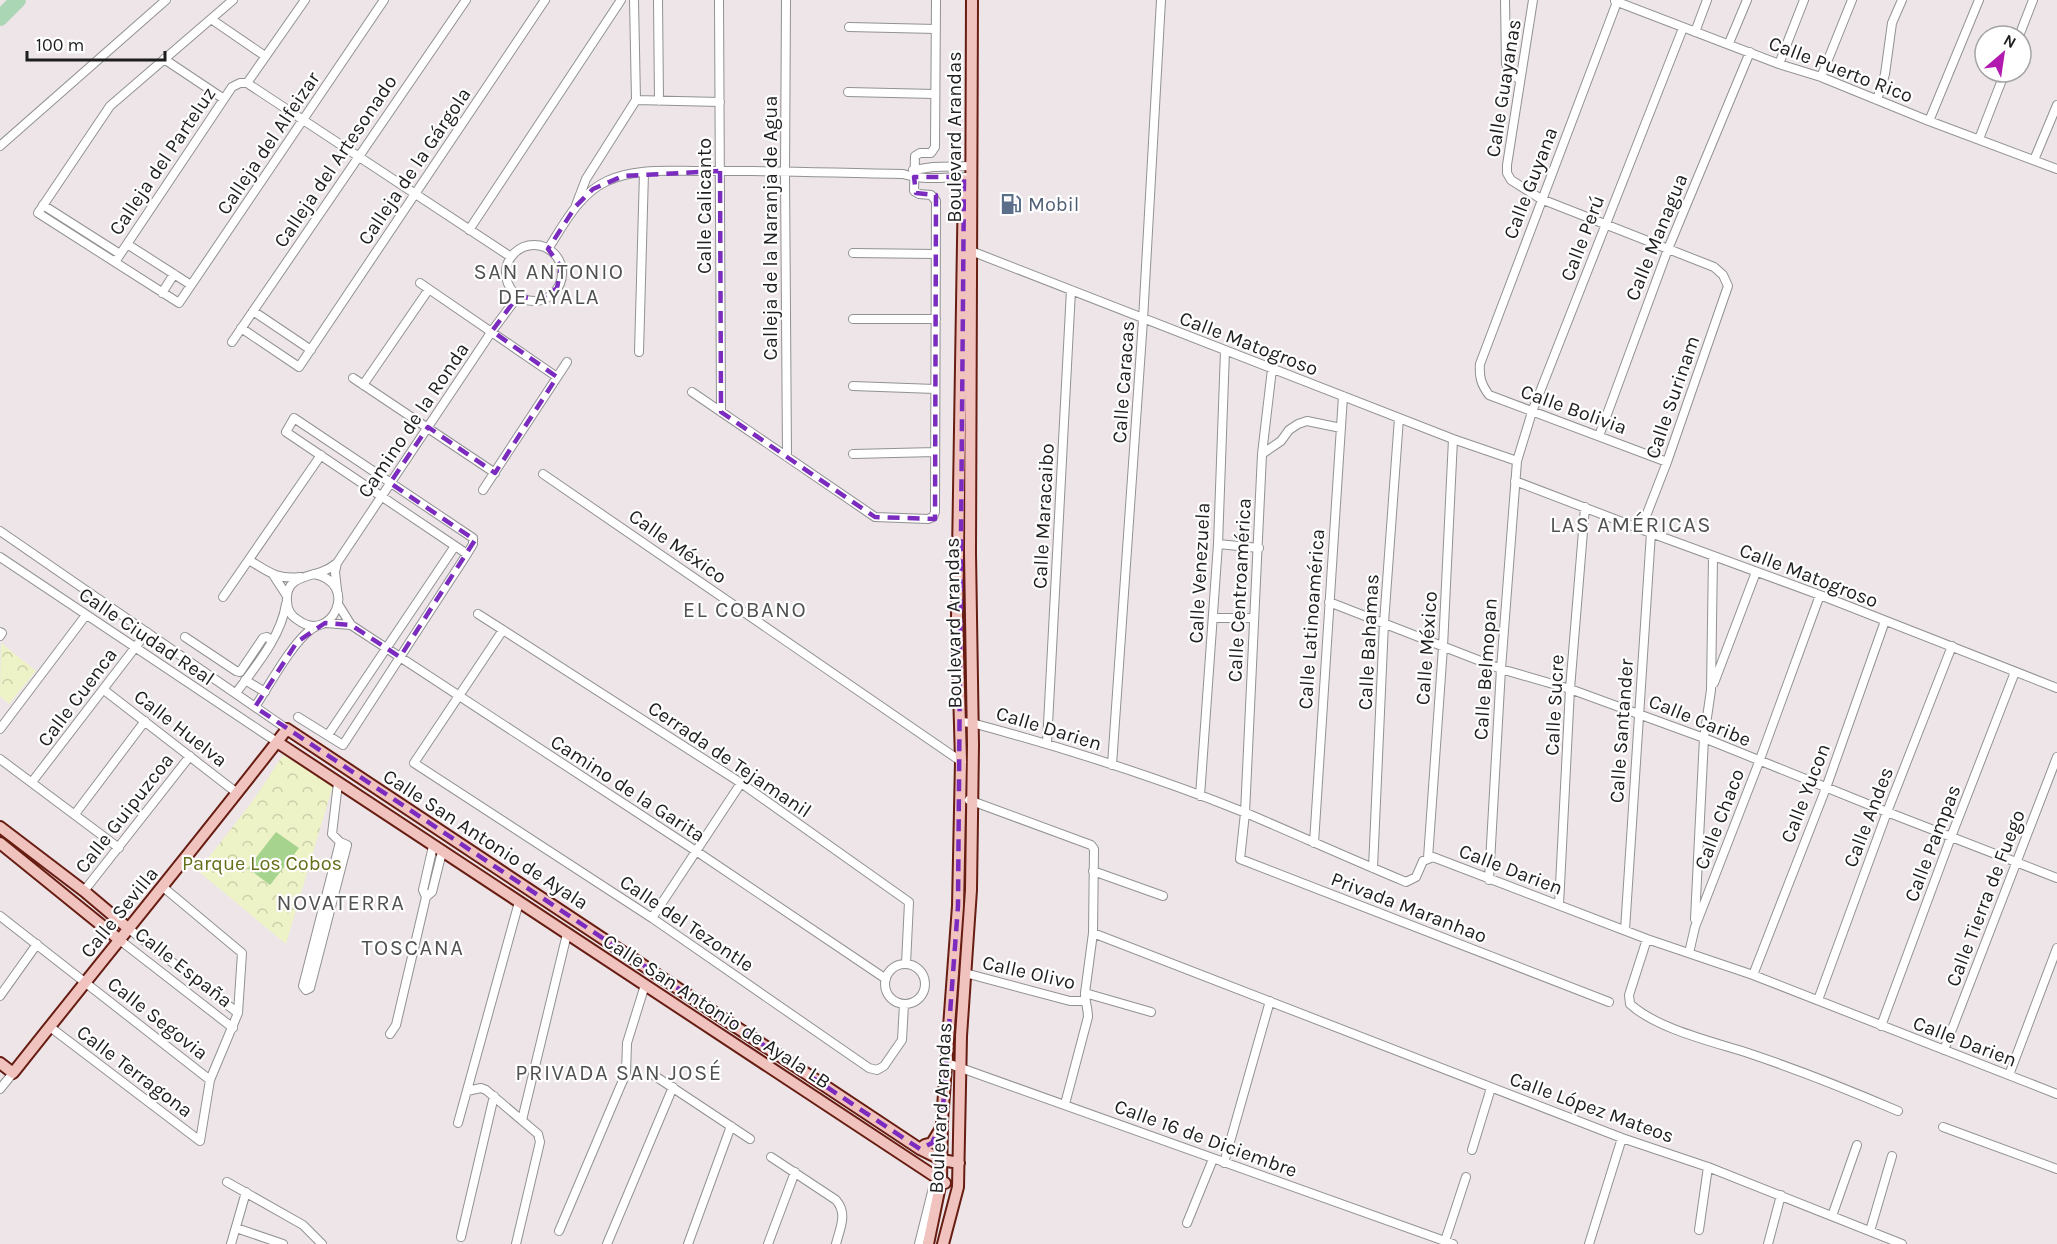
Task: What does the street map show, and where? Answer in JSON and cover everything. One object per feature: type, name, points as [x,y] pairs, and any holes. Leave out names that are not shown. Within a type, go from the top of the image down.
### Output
[{"type":"main road","name":"Boulevard Arandas","points":[[944,1244],[958,1187],[960,1067],[970,890],[966,800],[961,761],[966,722],[970,611],[971,251],[967,0]]},
{"type":"main road","name":"Boulevard Arandas","points":[[928,1244],[938,1201],[937,1185],[942,1160],[942,1121],[966,800],[973,769],[966,722],[957,617],[972,0]]},
{"type":"main road","name":"Calle Sevilla","points":[[13,1073],[85,981],[121,941],[287,729]]},
{"type":"main road","name":"Calle San Antonio de Ayala","points":[[287,729],[920,1149],[942,1160],[959,1163]]},
{"type":"main road","name":"Calle San Antonio de Ayala LB","points":[[277,742],[927,1172],[937,1185],[958,1187]]},
{"type":"main road","points":[[413,833],[423,819]]},
{"type":"main road","name":"Calle España","points":[[0,827],[84,891],[129,929]]},
{"type":"main road","name":"Calle España","points":[[0,843],[121,941]]},
{"type":"main road","points":[[601,956],[611,943]]},
{"type":"main road","points":[[677,1006],[686,993]]},
{"type":"main road","points":[[0,1063],[13,1073]]},
{"type":"main road","points":[[920,1149],[936,1139],[942,1121]]},
{"type":"street","points":[[0,146],[166,0]]},
{"type":"street","points":[[174,274],[162,293],[38,213],[110,106],[233,0]]},
{"type":"street","name":"Calleja del Parteluz","points":[[115,262],[232,87],[240,82],[247,83],[305,0]]},
{"type":"street","name":"Calleja del Alfeizar","points":[[162,293],[178,303],[304,121],[384,0]]},
{"type":"street","name":"Calleja del Artesonado","points":[[232,342],[466,0]]},
{"type":"street","name":"Calleja de la Gárgola","points":[[241,328],[299,367],[545,0]]},
{"type":"street","points":[[469,230],[621,0]]},
{"type":"street","points":[[576,206],[586,179],[636,100],[634,0]]},
{"type":"street","points":[[658,0],[659,101]]},
{"type":"street","name":"Calle Calicanto","points":[[719,0],[721,412]]},
{"type":"street","name":"Calleja de la Naranja de Agua","points":[[786,0],[787,457]]},
{"type":"street","points":[[692,392],[874,517],[928,519],[933,517],[935,512],[936,201],[931,195],[914,191],[915,156],[931,153],[935,147],[936,0]]},
{"type":"street","name":"Calle Caracas","points":[[1113,765],[1143,320],[1161,0]]},
{"type":"street","points":[[1505,0],[1506,64],[1520,80]]},
{"type":"street","name":"Calle Guayanas","points":[[1533,0],[1507,173],[1511,180],[1541,200]]},
{"type":"street","points":[[1695,32],[1707,0]]},
{"type":"street","points":[[1729,43],[1747,0]]},
{"type":"street","points":[[1779,64],[1804,0]]},
{"type":"street","points":[[1821,77],[1852,0]]},
{"type":"street","points":[[1877,100],[1885,74],[1893,23],[1902,0]]},
{"type":"street","points":[[1929,121],[1979,0]]},
{"type":"street","points":[[2024,24],[2033,0]]},
{"type":"street","name":"Calle Puerto Rico","points":[[1616,1],[1779,64],[1821,77],[2057,169]]},
{"type":"street","name":"Calle Guyana","points":[[1479,377],[1480,364],[1616,1]]},
{"type":"street","points":[[211,19],[266,56]]},
{"type":"street","points":[[849,27],[936,29]]},
{"type":"street","name":"Calle Perú","points":[[1517,461],[1532,412],[1683,28]]},
{"type":"street","name":"Calle Managua","points":[[1599,436],[1668,249],[1750,52]]},
{"type":"street","points":[[164,58],[224,99]]},
{"type":"street","points":[[247,83],[511,257]]},
{"type":"street","points":[[1979,139],[2000,84]]},
{"type":"street","points":[[848,92],[936,94]]},
{"type":"street","points":[[636,100],[720,102]]},
{"type":"street","points":[[2034,160],[2057,105]]},
{"type":"street","points":[[548,249],[576,206],[593,189],[607,181],[645,172],[903,174],[968,171]]},
{"type":"street","points":[[639,352],[645,172]]},
{"type":"street","points":[[1541,200],[1668,249]]},
{"type":"street","points":[[44,205],[120,254]]},
{"type":"street","points":[[127,244],[191,285]]},
{"type":"street","points":[[535,245],[548,249],[556,256],[561,267],[561,278],[557,288],[550,296],[539,300],[528,301],[518,296],[508,285],[506,271],[511,257],[521,248],[535,245]]},
{"type":"street","name":"Calle Surinam","points":[[1641,529],[1667,462],[1728,286],[1723,275],[1714,267],[1668,249]]},
{"type":"street","name":"Calle Matogroso","points":[[971,251],[1143,320],[1453,439],[1517,461]]},
{"type":"street","points":[[853,253],[936,254]]},
{"type":"street","points":[[420,283],[557,377]]},
{"type":"street","points":[[363,385],[429,289]]},
{"type":"street","name":"Calle Maracaibo","points":[[1047,743],[1071,290]]},
{"type":"street","name":"Camino de la Ronda","points":[[337,563],[492,331],[518,296]]},
{"type":"street","points":[[253,311],[311,350]]},
{"type":"street","points":[[853,319],[936,319]]},
{"type":"street","name":"Calle Venezuela","points":[[1200,796],[1218,544],[1225,351]]},
{"type":"street","points":[[483,490],[567,362]]},
{"type":"street","name":"Calle Centroamérica","points":[[1245,813],[1262,454],[1272,369]]},
{"type":"street","name":"Calle Bolivia","points":[[1479,377],[1489,395],[1667,462]]},
{"type":"street","points":[[352,378],[495,473]]},
{"type":"street","points":[[853,386],[936,389]]},
{"type":"street","name":"Calle Latinoamérica","points":[[1314,843],[1343,396]]},
{"type":"street","points":[[298,717],[343,744],[467,554],[473,538],[294,418],[286,432],[467,554]]},
{"type":"street","name":"Calle Bahamas","points":[[1373,868],[1384,623],[1399,418]]},
{"type":"street","points":[[1262,454],[1281,441],[1289,430],[1298,424],[1306,422],[1341,428]]},
{"type":"street","name":"Calle México","points":[[1428,858],[1443,646],[1453,439]]},
{"type":"street","points":[[853,454],[935,452]]},
{"type":"street","points":[[223,597],[321,455]]},
{"type":"street","name":"Calle Belmopan","points":[[1489,880],[1501,669],[1517,461]]},
{"type":"street","name":"Calle México","points":[[543,474],[973,769]]},
{"type":"street","name":"Calle Matogroso","points":[[1515,481],[1651,534],[1820,595],[2057,688]]},
{"type":"street","name":"Calle Sucre","points":[[1559,905],[1570,689],[1585,507]]},
{"type":"street","name":"Calle San Antonio de Ayala","points":[[0,531],[287,729]]},
{"type":"street","name":"Calle Santander","points":[[1625,930],[1651,534]]},
{"type":"street","points":[[1218,544],[1259,548]]},
{"type":"street","points":[[327,735],[456,546]]},
{"type":"street","points":[[1695,927],[1704,738],[1711,690],[1713,556]]},
{"type":"street","name":"Calle Ciudad Real","points":[[0,557],[277,742]]},
{"type":"street","points":[[249,560],[274,576],[283,578],[322,572],[337,563]]},
{"type":"street","points":[[255,707],[306,631],[322,624],[336,612],[338,604],[335,572],[337,563]]},
{"type":"street","points":[[1711,690],[1756,572]]},
{"type":"street","points":[[314,574],[328,578],[337,590]]},
{"type":"street","points":[[274,576],[287,599],[289,611],[301,623],[322,624]]},
{"type":"street","points":[[236,693],[272,640],[284,616],[291,585],[300,577]]},
{"type":"street","name":"Calle Chaco","points":[[1689,953],[1695,927],[1820,595]]},
{"type":"street","name":"Calle Caribe","points":[[1329,602],[1501,669],[1570,689],[1704,738],[1759,762],[2057,878]]},
{"type":"street","name":"Camino de la Garita","points":[[338,604],[351,626],[696,851],[886,979]]},
{"type":"street","points":[[957,617],[970,611]]},
{"type":"street","name":"Cerrada de Tejamanil","points":[[478,614],[741,783],[909,902],[906,964]]},
{"type":"street","points":[[0,729],[86,615]]},
{"type":"street","points":[[1213,618],[1254,618]]},
{"type":"street","name":"Calle Yucon","points":[[1753,975],[1826,788],[1885,621]]},
{"type":"street","name":"Camino de la Garita","points":[[322,624],[351,626]]},
{"type":"street","points":[[459,696],[503,630]]},
{"type":"street","name":"Calle Cuenca","points":[[32,782],[147,632]]},
{"type":"street","points":[[185,637],[240,672],[262,638],[267,637],[272,640]]},
{"type":"street","name":"Calle Andes","points":[[1818,1000],[1887,812],[1952,646]]},
{"type":"street","name":"Calle Pampas","points":[[1881,1026],[2015,672]]},
{"type":"street","points":[[246,680],[265,692]]},
{"type":"street","name":"Calle Huelva","points":[[104,690],[237,793]]},
{"type":"street","name":"Calle del Tezontle","points":[[459,696],[414,763],[652,918],[869,1068],[877,1070],[884,1066],[902,1040],[904,1004]]},
{"type":"street","points":[[75,814],[145,721]]},
{"type":"street","name":"Calle Darien","points":[[966,722],[1047,743],[1200,796],[1406,882],[1416,877],[1423,861],[1433,857],[1647,939],[1753,975],[2057,1094]]},
{"type":"street","name":"Calle Guipuzcoa","points":[[84,891],[190,756]]},
{"type":"street","name":"Calle Tierra de Fuego","points":[[1944,1050],[2057,757]]},
{"type":"street","points":[[0,759],[119,848]]},
{"type":"street","points":[[321,929],[310,988],[306,990],[303,986],[347,845],[332,834],[338,783]]},
{"type":"street","points":[[652,918],[741,783]]},
{"type":"street","points":[[966,800],[1093,847],[1093,933],[1085,997],[1088,1017],[1065,1104]]},
{"type":"street","name":"Privada Maranhao","points":[[1245,813],[1240,859],[1609,1002]]},
{"type":"street","points":[[390,1034],[396,1025],[426,897],[423,890],[437,849]]},
{"type":"street","points":[[1093,871],[1163,896]]},
{"type":"street","points":[[163,887],[242,953],[238,1013],[210,1080]]},
{"type":"street","points":[[458,1123],[519,902]]},
{"type":"street","name":"Calle Segovia","points":[[0,916],[210,1080]]},
{"type":"street","name":"Calle España","points":[[129,929],[238,1013]]},
{"type":"street","name":"Calle López Mateos","points":[[1093,933],[1622,1138],[1708,1167],[1902,1244]]},
{"type":"street","points":[[522,1120],[567,934]]},
{"type":"street","points":[[1647,939],[1629,995],[1630,1004],[1638,1012],[1685,1034],[1827,1082],[1898,1111]]},
{"type":"street","name":"Calle España","points":[[121,941],[233,1028]]},
{"type":"street","points":[[1,991],[37,944]]},
{"type":"street","points":[[2009,1075],[2057,948]]},
{"type":"street","points":[[906,964],[920,970],[925,989],[917,1000],[904,1004],[889,995],[886,990],[886,979],[895,967],[906,964]]},
{"type":"street","name":"Calle Olivo","points":[[965,974],[1070,1002],[1085,997],[1151,1012]]},
{"type":"street","points":[[560,1231],[626,1073],[627,1043],[645,985]]},
{"type":"street","points":[[1224,1163],[1270,1001]]},
{"type":"street","name":"Calle Terragona","points":[[50,1027],[200,1141],[210,1080]]},
{"type":"street","name":"Calle 16 de Diciembre","points":[[947,1063],[1453,1244]]},
{"type":"street","name":"Calle Sevilla","points":[[0,1089],[13,1073]]},
{"type":"street","points":[[652,1074],[750,1139]]},
{"type":"street","points":[[607,1244],[673,1087]]},
{"type":"street","points":[[467,1091],[481,1088],[494,1096],[538,1134],[540,1142],[516,1244]]},
{"type":"street","points":[[1472,1150],[1491,1088]]},
{"type":"street","points":[[461,1237],[494,1096]]},
{"type":"street","points":[[688,1244],[731,1126]]},
{"type":"street","points":[[1943,1127],[2057,1169]]},
{"type":"street","points":[[1589,1244],[1622,1138]]},
{"type":"street","points":[[1832,1216],[1857,1145]]},
{"type":"street","points":[[1870,1231],[1892,1156]]},
{"type":"street","points":[[771,1157],[836,1200],[842,1207],[843,1216],[836,1244]]},
{"type":"street","points":[[1187,1223],[1213,1159]]},
{"type":"street","points":[[1698,1230],[1708,1167]]},
{"type":"street","points":[[768,1244],[795,1172]]},
{"type":"street","points":[[1444,1241],[1466,1177]]},
{"type":"street","points":[[227,1182],[303,1225],[321,1244]]},
{"type":"street","points":[[918,1244],[937,1185]]},
{"type":"street","points":[[231,1244],[246,1192]]},
{"type":"street","points":[[1768,1244],[1780,1195]]},
{"type":"street","points":[[236,1228],[283,1244]]},
{"type":"highlighted area","points":[[720,171],[721,412],[875,517],[935,519],[936,195],[916,193],[914,177],[964,177],[958,906],[942,1121],[932,1143],[920,1149],[255,707],[297,642],[325,623],[351,625],[400,657],[475,540],[390,483],[428,427],[495,473],[557,377],[492,331],[518,296],[539,300],[557,288],[561,267],[548,249],[576,206],[593,189],[623,176]]},
{"type":"green space","points":[[1,643],[36,671],[9,704],[0,696]]},
{"type":"green space","name":"Parque Los Cobos","points":[[283,755],[333,785],[286,944],[198,871],[252,802]]},
{"type":"green space","points":[[276,832],[299,848],[270,885],[248,868]]},
{"type":"waterway","points":[[0,18],[18,0]]},
{"type":"place","name":"Mobil","points":[[1011,204]]},
{"type":"district","name":"SAN ANTONIO DE AYALA","points":[[549,284]]},
{"type":"district","name":"LAS AMÉRICAS","points":[[1631,524]]},
{"type":"district","name":"EL COBANO","points":[[745,609]]},
{"type":"district","name":"NOVATERRA","points":[[341,902]]},
{"type":"district","name":"TOSCANA","points":[[413,947]]},
{"type":"district","name":"PRIVADA SAN JOSÉ","points":[[619,1072]]}]
